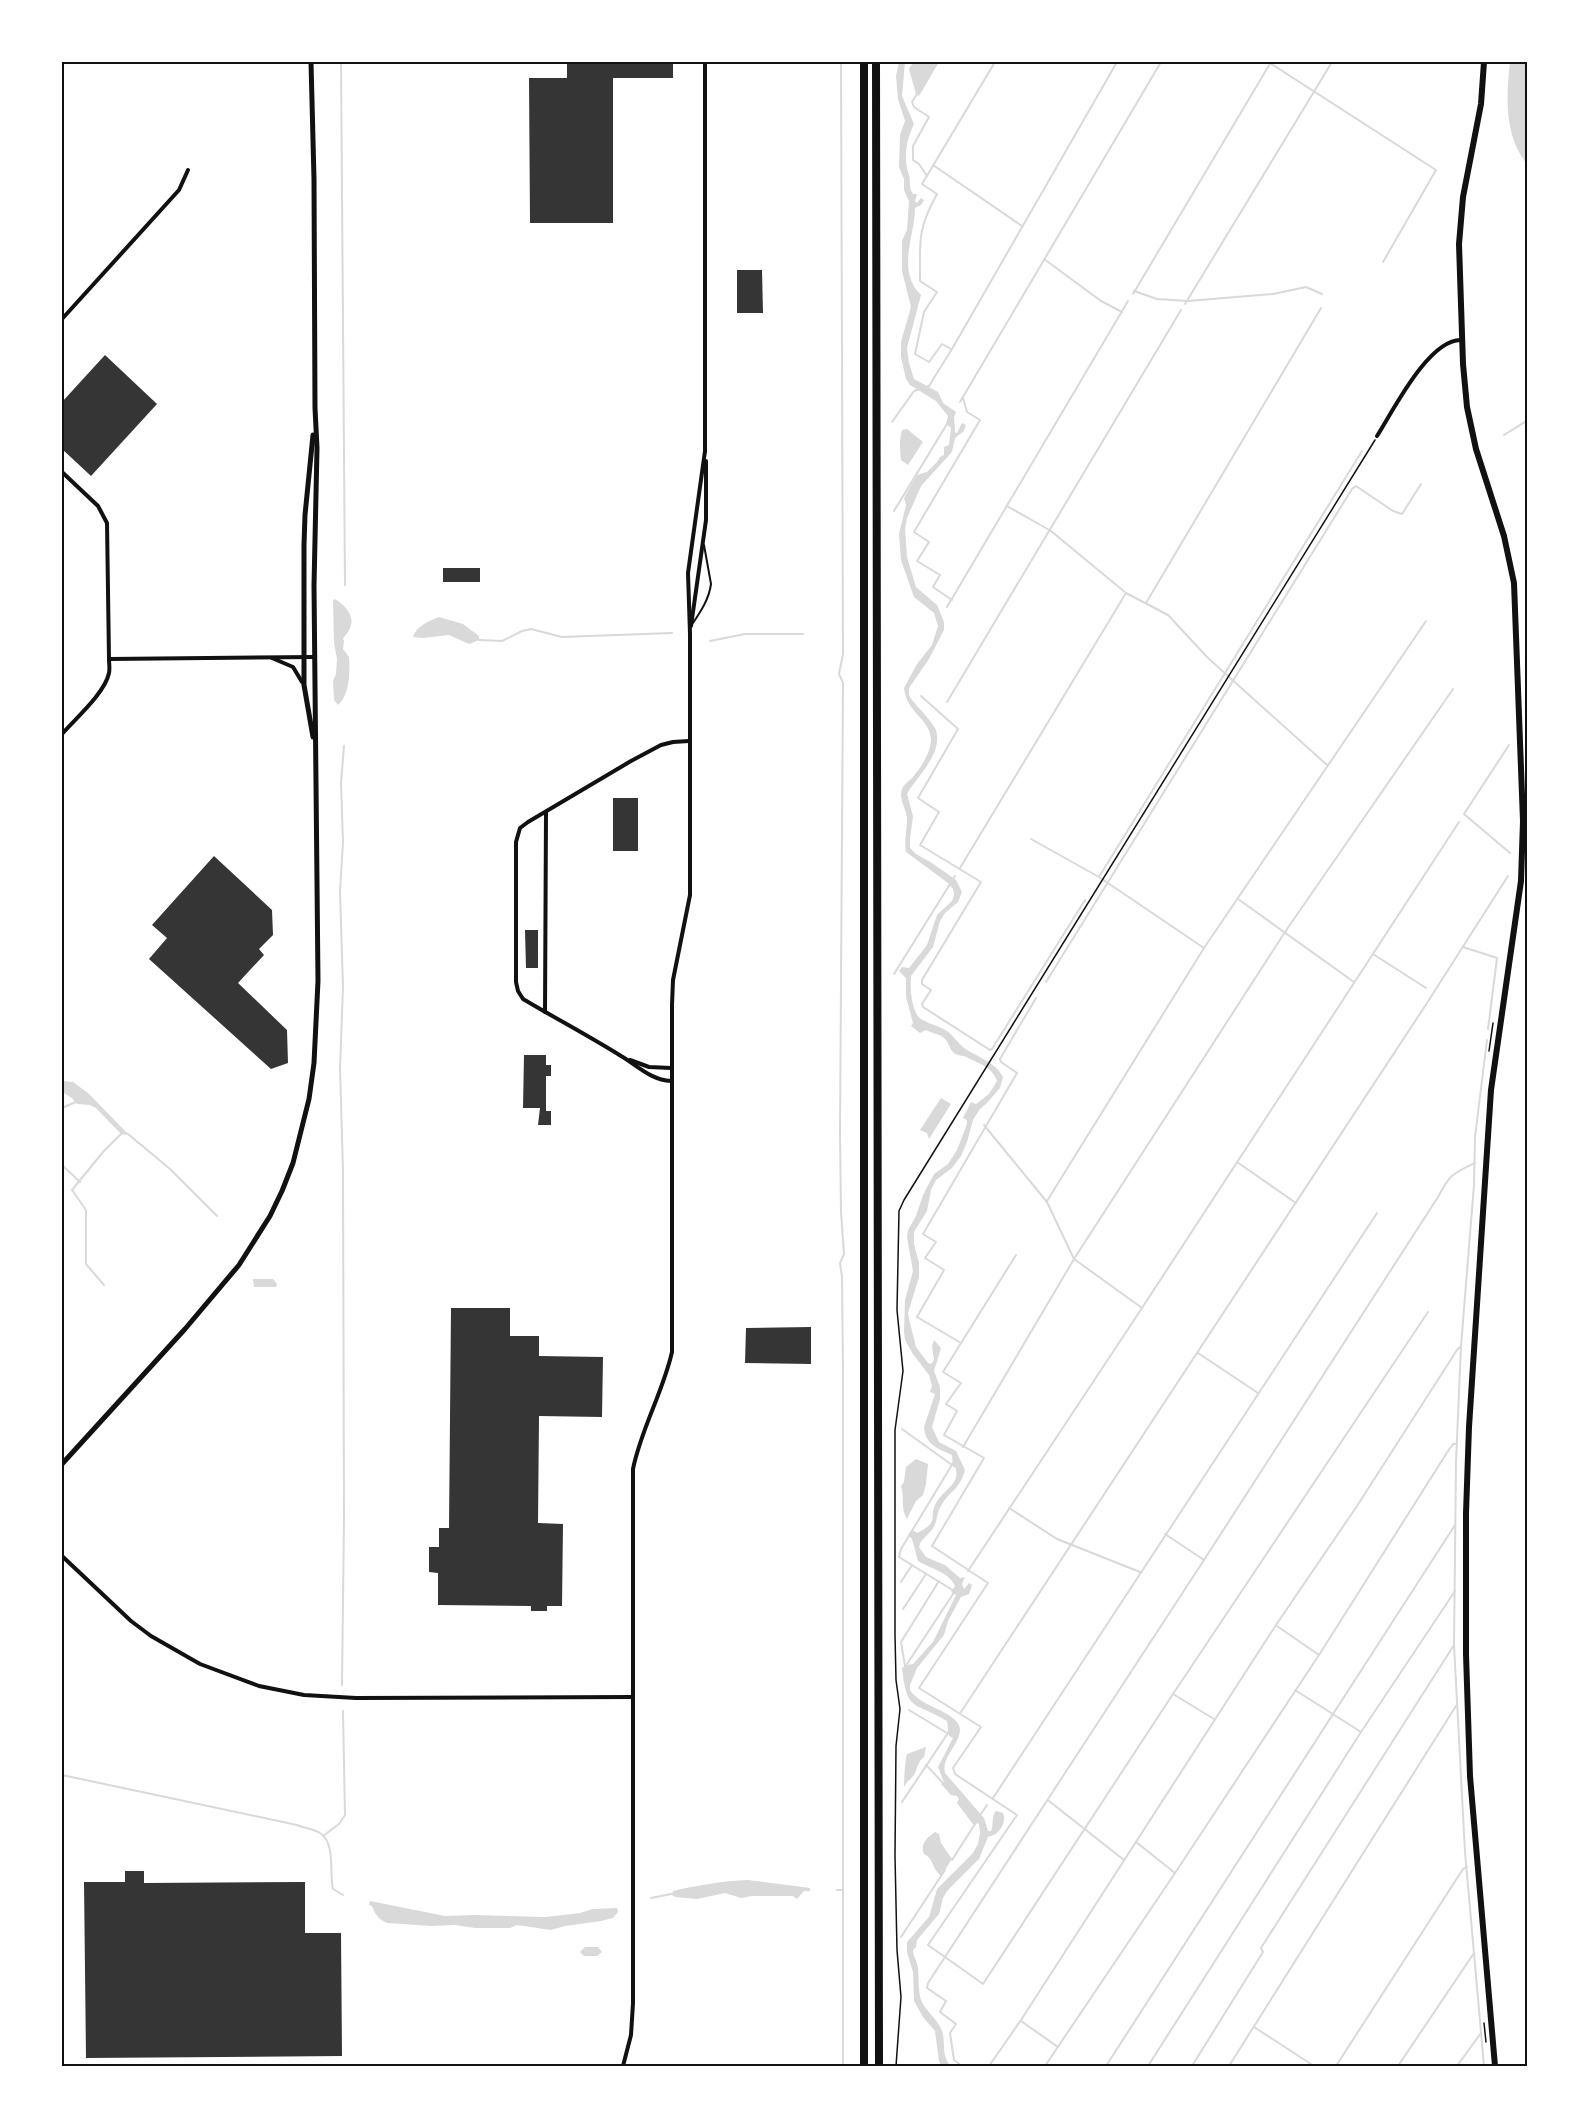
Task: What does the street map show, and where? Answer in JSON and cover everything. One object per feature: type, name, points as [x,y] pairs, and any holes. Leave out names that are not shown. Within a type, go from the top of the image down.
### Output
[{"type":"highway","points":[[864,62],[864,2067]]},
{"type":"highway","points":[[876,62],[879,2067]]},
{"type":"main road","points":[[1484,62],[1481,104],[1463,197],[1459,244],[1462,340],[1471,428],[1508,552],[1515,591],[1523,821],[1521,881],[1491,1082],[1468,1427],[1466,1513],[1466,1654],[1470,1776],[1495,2067]]},
{"type":"street","points":[[62,1464],[199,1313],[239,1265],[270,1216],[293,1163],[309,1099],[316,1034],[318,981],[315,657],[317,448],[311,62]]},
{"type":"street","points":[[690,634],[707,507],[705,62]]},
{"type":"street","points":[[62,319],[179,190],[188,170]]},
{"type":"street","points":[[1377,436],[1431,354],[1452,341],[1462,340]]},
{"type":"street","points":[[315,408],[305,515],[304,685],[316,765]]},
{"type":"street","points":[[622,2067],[631,2035],[633,2003],[633,1470],[637,1449],[668,1371],[672,1352],[673,980],[690,895],[690,634],[687,595],[689,555],[698,511],[705,451]]},
{"type":"street","points":[[62,472],[99,506],[107,523],[110,659],[106,681],[62,734]]},
{"type":"street","points":[[269,657],[293,667],[304,685]]},
{"type":"street","points":[[110,659],[315,657]]},
{"type":"street","points":[[671,1081],[654,1077],[624,1057],[523,999],[518,991],[516,842],[520,828],[631,761],[661,746],[673,742],[689,741]]},
{"type":"street","points":[[545,1012],[546,812]]},
{"type":"street","points":[[624,1057],[649,1067],[671,1068]]},
{"type":"street","points":[[62,1556],[131,1621],[151,1636],[200,1664],[259,1686],[304,1695],[356,1698],[633,1697]]},
{"type":"lane","points":[[691,626],[701,612],[711,589],[703,540]]},
{"type":"path","points":[[896,2067],[902,1997],[897,1950],[896,1856],[897,1746],[900,1709],[896,1680],[895,1430],[903,1371],[897,1310],[900,1211],[904,1200],[1377,436]]},
{"type":"path","points":[[1489,1051],[1493,1025]]},
{"type":"shaded area","points":[[899,62],[905,62],[902,96],[914,124],[907,143],[906,156],[910,187],[913,194],[917,194],[915,201],[917,203],[921,198],[924,200],[915,208],[909,253],[910,275],[921,295],[907,348],[909,363],[914,379],[938,392],[943,403],[956,412],[955,432],[957,433],[962,423],[966,425],[964,431],[955,438],[952,452],[921,486],[907,518],[905,529],[907,557],[916,587],[937,605],[944,622],[944,630],[929,659],[909,688],[912,700],[936,730],[937,739],[933,756],[907,794],[913,816],[910,848],[956,880],[962,892],[958,902],[945,913],[940,921],[933,947],[911,976],[911,993],[915,1011],[921,1019],[947,1031],[964,1048],[992,1065],[1003,1077],[1000,1088],[973,1120],[961,1156],[952,1168],[936,1180],[931,1190],[927,1211],[914,1232],[919,1277],[908,1313],[916,1347],[928,1363],[931,1364],[934,1360],[932,1346],[934,1340],[941,1348],[934,1371],[940,1387],[940,1399],[932,1427],[939,1442],[956,1451],[965,1470],[960,1482],[939,1509],[936,1523],[921,1541],[919,1547],[926,1557],[945,1565],[960,1578],[965,1577],[962,1584],[964,1589],[969,1583],[972,1585],[969,1594],[961,1597],[948,1621],[944,1635],[917,1668],[910,1690],[922,1701],[958,1723],[959,1735],[948,1756],[944,1767],[945,1773],[984,1818],[988,1831],[991,1831],[996,1811],[1003,1813],[1004,1817],[999,1831],[988,1837],[979,1859],[947,1891],[939,1914],[917,1940],[913,1950],[918,1968],[921,2000],[940,2027],[946,2058],[951,2066],[941,2066],[935,2031],[923,2017],[914,2001],[913,1972],[907,1952],[907,1942],[929,1917],[937,1889],[973,1853],[980,1833],[979,1824],[975,1826],[972,1823],[957,1803],[959,1799],[957,1796],[951,1795],[941,1784],[944,1782],[938,1767],[953,1738],[949,1736],[947,1721],[914,1704],[906,1692],[902,1668],[913,1664],[933,1642],[956,1595],[951,1592],[955,1586],[949,1577],[918,1561],[912,1539],[908,1535],[912,1530],[917,1533],[929,1525],[933,1519],[936,1503],[954,1482],[956,1473],[952,1455],[933,1446],[925,1433],[924,1427],[935,1394],[930,1392],[932,1386],[929,1375],[905,1340],[905,1300],[913,1271],[907,1237],[923,1195],[934,1174],[948,1164],[957,1150],[967,1124],[967,1120],[963,1118],[971,1102],[976,1104],[989,1094],[997,1081],[992,1072],[984,1066],[955,1054],[942,1037],[926,1030],[920,1033],[911,1026],[913,1023],[906,997],[906,978],[899,971],[902,967],[909,968],[927,945],[937,915],[952,901],[954,895],[948,883],[906,852],[907,815],[901,796],[903,787],[925,760],[931,739],[926,725],[909,704],[904,688],[917,664],[932,645],[938,626],[934,613],[914,597],[901,560],[899,534],[906,505],[904,498],[917,475],[927,472],[944,455],[944,447],[949,445],[951,428],[946,424],[948,416],[936,401],[910,385],[906,379],[901,357],[901,342],[911,307],[902,271],[902,241],[907,230],[909,201],[899,167],[900,135],[905,121],[898,99],[896,76]]},
{"type":"shaded area","points":[[913,62],[939,62],[919,96],[916,94],[909,69]]},
{"type":"shaded area","points":[[1510,62],[1527,62],[1527,164],[1514,141],[1510,128],[1508,88]]},
{"type":"shaded area","points":[[907,429],[923,442],[908,465],[901,460],[900,449],[902,430]]},
{"type":"shaded area","points":[[335,599],[346,608],[352,621],[343,639],[343,649],[349,657],[348,682],[345,695],[338,705],[334,700],[333,681],[337,659],[334,643],[333,601]]},
{"type":"shaded area","points":[[439,617],[463,624],[479,636],[479,640],[469,644],[449,635],[413,637],[420,627]]},
{"type":"shaded area","points":[[62,1081],[73,1082],[88,1093],[129,1135],[121,1134],[96,1108],[77,1104],[62,1092]]},
{"type":"shaded area","points":[[941,1098],[951,1104],[929,1139],[927,1133],[920,1130]]},
{"type":"shaded area","points":[[253,1279],[273,1279],[277,1284],[276,1287],[254,1287]]},
{"type":"shaded area","points":[[916,1459],[928,1464],[926,1484],[923,1495],[916,1501],[907,1519],[901,1486],[904,1482],[906,1467]]},
{"type":"shaded area","points":[[926,1747],[924,1757],[904,1787],[907,1754]]},
{"type":"shaded area","points":[[935,1832],[939,1834],[941,1843],[952,1859],[941,1876],[923,1850],[925,1841]]},
{"type":"shaded area","points":[[748,1880],[810,1888],[810,1891],[804,1891],[797,1899],[793,1896],[741,1898],[725,1893],[697,1899],[672,1895],[673,1891],[692,1887]]},
{"type":"shaded area","points":[[370,1901],[445,1916],[546,1917],[593,1909],[617,1908],[618,1912],[613,1918],[551,1930],[517,1925],[510,1928],[475,1928],[455,1925],[387,1923],[374,1912],[372,1906],[369,1905]]},
{"type":"shaded area","points":[[585,1947],[598,1947],[602,1952],[597,1956],[584,1956],[580,1952]]},
{"type":"building","points":[[567,62],[673,62],[673,78],[613,78],[613,223],[530,223],[529,78],[567,78]]},
{"type":"building","points":[[737,270],[762,270],[763,313],[737,313]]},
{"type":"building","points":[[105,355],[157,404],[91,476],[62,449],[62,402]]},
{"type":"building","points":[[443,568],[480,568],[480,582],[443,582]]},
{"type":"building","points":[[613,798],[638,798],[638,851],[613,851]]},
{"type":"building","points":[[214,856],[272,910],[273,935],[259,949],[264,955],[238,983],[287,1030],[288,1063],[271,1069],[149,959],[167,938],[152,925]]},
{"type":"building","points":[[525,930],[538,930],[538,968],[526,968]]},
{"type":"building","points":[[524,1055],[546,1055],[546,1065],[551,1065],[551,1076],[546,1076],[546,1111],[551,1111],[551,1125],[538,1125],[540,1108],[523,1108]]},
{"type":"building","points":[[451,1308],[510,1308],[510,1336],[539,1336],[539,1356],[603,1357],[602,1417],[539,1416],[538,1523],[563,1524],[562,1606],[547,1606],[547,1611],[531,1611],[531,1606],[438,1605],[438,1573],[429,1572],[429,1547],[439,1547],[439,1528],[449,1528]]},
{"type":"building","points":[[811,1327],[811,1364],[745,1363],[746,1328]]},
{"type":"building","points":[[125,1871],[144,1871],[144,1883],[305,1882],[305,1933],[341,1933],[342,2056],[86,2058],[84,1882],[125,1882]]},
{"type":"waterway","points":[[341,62],[345,585]]},
{"type":"waterway","points":[[841,62],[843,654],[839,674],[843,683],[840,1133],[844,1254],[840,1263],[843,1372],[843,2066]]},
{"type":"waterway","points":[[951,349],[942,344],[929,362],[915,354],[924,312],[937,292],[920,281],[921,236],[926,217],[937,194],[922,184],[995,62]]},
{"type":"waterway","points":[[926,387],[929,386],[952,349],[1117,62]]},
{"type":"waterway","points":[[960,402],[1161,62]]},
{"type":"waterway","points":[[1133,294],[1271,62]]},
{"type":"waterway","points":[[1185,304],[1332,62]]},
{"type":"waterway","points":[[1270,63],[1436,170],[1383,262]]},
{"type":"waterway","points":[[918,92],[912,102],[914,107],[929,117],[913,146],[913,160],[919,164],[927,176]]},
{"type":"waterway","points":[[933,165],[1022,226]]},
{"type":"waterway","points":[[1044,259],[1101,301],[1122,312]]},
{"type":"waterway","points":[[1134,291],[1157,299],[1188,301],[1273,294],[1306,287],[1322,294]]},
{"type":"waterway","points":[[947,607],[1128,301]]},
{"type":"waterway","points":[[1146,603],[1321,308]]},
{"type":"waterway","points":[[947,702],[1181,310]]},
{"type":"waterway","points":[[892,422],[914,391],[920,389]]},
{"type":"waterway","points":[[952,600],[933,587],[940,575],[917,561],[929,542],[914,532],[980,420],[967,412],[963,398]]},
{"type":"waterway","points":[[1504,435],[1528,420]]},
{"type":"waterway","points":[[894,511],[947,424]]},
{"type":"waterway","points":[[1099,877],[1362,451]]},
{"type":"waterway","points":[[1046,982],[1352,489],[1356,486],[1393,511],[1402,514],[1421,484]]},
{"type":"waterway","points":[[1007,506],[1051,531],[1126,593],[1168,615],[1208,658],[1327,765]]},
{"type":"waterway","points":[[1528,516],[1528,531]]},
{"type":"waterway","points":[[960,868],[1126,593]]},
{"type":"waterway","points":[[1047,1201],[1204,948],[1426,621]]},
{"type":"waterway","points":[[479,640],[502,641],[531,629],[562,637],[672,633]]},
{"type":"waterway","points":[[710,641],[745,634],[803,634]]},
{"type":"waterway","points":[[963,1447],[1074,1259],[1285,932],[1453,689]]},
{"type":"waterway","points":[[921,696],[958,729],[918,798],[939,812],[920,845],[981,882],[922,980],[922,984],[931,990],[922,1004],[923,1007],[990,1050],[992,1049],[1085,900]]},
{"type":"waterway","points":[[1509,745],[1464,814],[1510,853]]},
{"type":"waterway","points":[[342,1685],[343,1170],[340,1069],[343,987],[340,891],[343,842],[341,783],[344,746]]},
{"type":"waterway","points":[[984,1125],[1047,1202],[1074,1259],[1142,1308],[1459,822]]},
{"type":"waterway","points":[[1031,839],[1099,877],[1204,948]]},
{"type":"waterway","points":[[894,974],[955,876]]},
{"type":"waterway","points":[[961,1712],[1508,876]]},
{"type":"waterway","points":[[1238,899],[1354,982]]},
{"type":"waterway","points":[[1463,947],[1497,958],[1488,1029]]},
{"type":"waterway","points":[[1373,954],[1426,988]]},
{"type":"waterway","points":[[961,1343],[917,1317],[944,1270],[925,1258],[936,1242],[923,1234],[1017,1073],[1000,1059],[1036,998]]},
{"type":"waterway","points":[[1484,2066],[1465,1852],[1454,1645],[1456,1462],[1461,1346],[1474,1185],[1475,1137],[1487,1040]]},
{"type":"waterway","points":[[62,1108],[78,1101]]},
{"type":"waterway","points":[[104,1285],[86,1264],[86,1210],[72,1190],[122,1133]]},
{"type":"waterway","points":[[128,1134],[170,1169],[217,1216]]},
{"type":"waterway","points":[[1237,1162],[1296,1203]]},
{"type":"waterway","points":[[962,2066],[954,2060],[950,2033],[956,2024],[940,2012],[946,2001],[927,1988],[928,1983],[1449,1179],[1475,1163]]},
{"type":"waterway","points":[[62,1165],[80,1182]]},
{"type":"waterway","points":[[993,1798],[1377,1213]]},
{"type":"waterway","points":[[1016,1255],[943,1372],[961,1383],[946,1404],[957,1411],[944,1435],[984,1458],[932,1546],[988,1583],[919,1688],[981,1727],[953,1768],[955,1774],[1017,1815],[928,1945],[983,1984],[1428,1312]]},
{"type":"waterway","points":[[968,1571],[1142,1308]]},
{"type":"waterway","points":[[989,2066],[1461,1346]]},
{"type":"waterway","points":[[1198,1353],[1258,1393]]},
{"type":"waterway","points":[[902,1429],[952,1465]]},
{"type":"waterway","points":[[1045,2066],[1319,1655],[1448,1451],[1453,1444],[1457,1444]]},
{"type":"waterway","points":[[953,1463],[901,1549],[899,1557],[954,1591]]},
{"type":"waterway","points":[[1009,1508],[1057,1539],[1140,1572]]},
{"type":"waterway","points":[[1106,2066],[1455,1525]]},
{"type":"waterway","points":[[1165,1534],[1204,1560]]},
{"type":"waterway","points":[[901,1582],[912,1565]]},
{"type":"waterway","points":[[903,1609],[926,1574]]},
{"type":"waterway","points":[[905,1666],[901,1642],[939,1581]]},
{"type":"waterway","points":[[907,1664],[955,1591]]},
{"type":"waterway","points":[[1148,2066],[1361,1732],[1455,1591]]},
{"type":"waterway","points":[[1277,1626],[1319,1655]]},
{"type":"waterway","points":[[1192,2066],[1263,1952],[1261,1948],[1454,1645]]},
{"type":"waterway","points":[[1295,1690],[1361,1732]]},
{"type":"waterway","points":[[1173,1694],[1214,1719]]},
{"type":"waterway","points":[[1229,2066],[1456,1706]]},
{"type":"waterway","points":[[909,1710],[947,1733]]},
{"type":"waterway","points":[[323,1836],[339,1824],[345,1815],[343,1711]]},
{"type":"waterway","points":[[902,1802],[950,1730]]},
{"type":"waterway","points":[[926,1765],[944,1784]]},
{"type":"waterway","points":[[62,1775],[297,1825],[320,1833],[325,1838],[330,1851],[333,1889],[343,1895]]},
{"type":"waterway","points":[[1049,1801],[1124,1860]]},
{"type":"waterway","points":[[981,1814],[987,1805]]},
{"type":"waterway","points":[[952,1860],[975,1824]]},
{"type":"waterway","points":[[1136,1842],[1175,1873]]},
{"type":"waterway","points":[[1336,2066],[1463,1869],[1467,1867]]},
{"type":"waterway","points":[[901,1937],[945,1870]]},
{"type":"waterway","points":[[837,1890],[843,1890]]},
{"type":"waterway","points":[[651,1898],[676,1893]]},
{"type":"waterway","points":[[1398,2066],[1474,1953]]},
{"type":"waterway","points":[[1021,2021],[1058,2047]]},
{"type":"waterway","points":[[1254,2027],[1314,2066]]},
{"type":"waterway","points":[[1457,2066],[1481,2033]]}]
